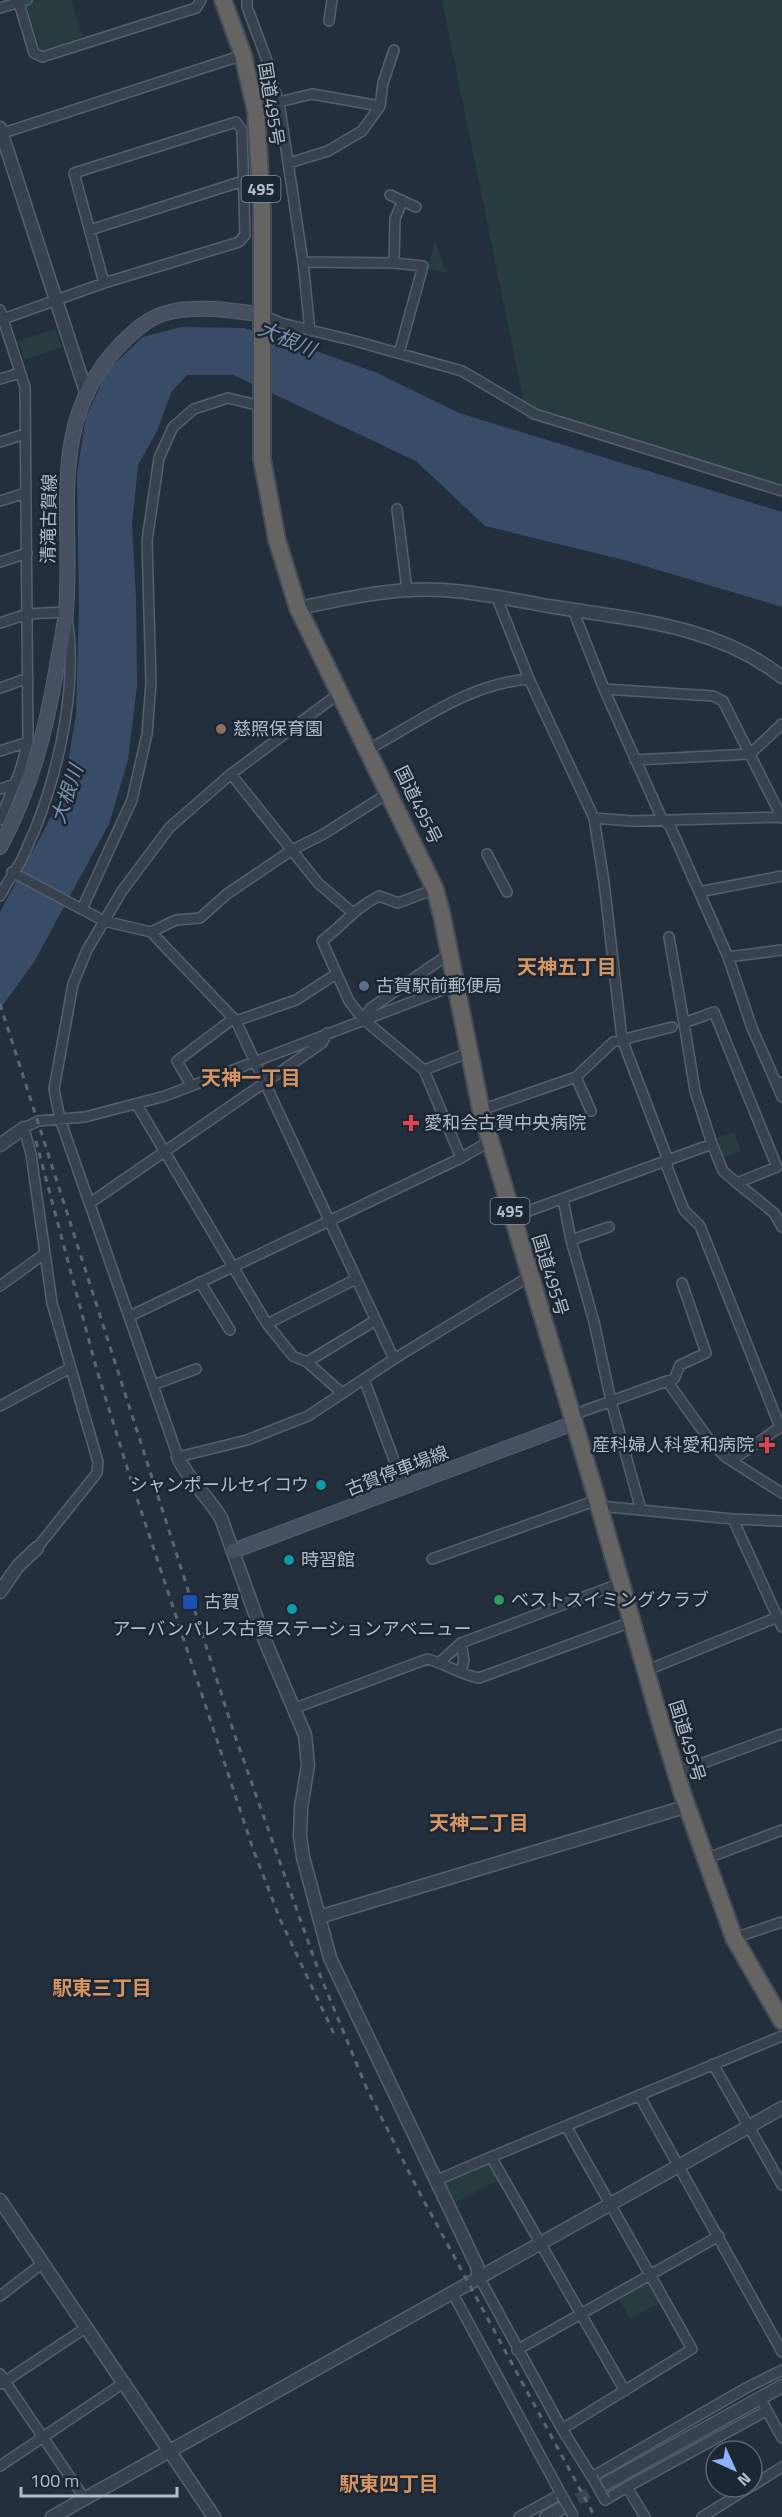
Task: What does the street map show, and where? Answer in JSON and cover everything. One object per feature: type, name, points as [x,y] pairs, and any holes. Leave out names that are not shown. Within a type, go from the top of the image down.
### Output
[{"type":"highway","name":"国道495号","points":[[224,0],[243,55],[256,112],[260,159],[261,320]]},
{"type":"highway","name":"495","points":[[261,320],[261,403]]},
{"type":"highway","name":"国道495号","points":[[261,403],[262,459],[271,515],[298,608],[390,792],[435,889],[481,1110],[676,1773],[734,1938],[782,2021]]},
{"type":"main road","name":"清滝古賀線","points":[[0,848],[28,786],[42,745],[66,612],[69,446],[87,395],[115,350],[144,323],[155,317],[185,310],[219,310],[261,320]]},
{"type":"main road","name":"古賀停車場線","points":[[233,1551],[574,1423]]},
{"type":"street","points":[[0,8],[23,1],[34,53],[42,57],[196,8],[201,0]]},
{"type":"street","points":[[247,0],[247,7],[269,66],[279,102],[303,262],[310,331]]},
{"type":"street","points":[[329,21],[332,0]]},
{"type":"street","points":[[289,163],[328,151],[362,131],[380,106],[383,83],[394,50]]},
{"type":"street","points":[[87,395],[1,132],[243,55]]},
{"type":"street","points":[[247,72],[269,66]]},
{"type":"street","points":[[279,102],[312,94],[380,106]]},
{"type":"street","points":[[0,820],[15,784],[28,742],[25,387],[1,316],[239,242],[245,236],[242,130],[236,122],[74,173],[104,283]]},
{"type":"street","points":[[90,230],[243,181]]},
{"type":"street","points":[[390,195],[416,207]]},
{"type":"street","points":[[394,262],[395,219],[402,202]]},
{"type":"street","points":[[303,262],[394,262],[423,266],[399,353]]},
{"type":"street","points":[[261,320],[281,323],[462,371],[535,414],[782,491]]},
{"type":"street","points":[[0,379],[20,373]]},
{"type":"street","points":[[82,909],[132,800],[147,735],[151,683],[147,541],[159,458],[173,427],[194,409],[228,398],[261,403]]},
{"type":"street","points":[[0,442],[24,434]]},
{"type":"street","points":[[0,501],[26,493]]},
{"type":"street","points":[[397,509],[407,590]]},
{"type":"street","points":[[0,561],[27,553]]},
{"type":"street","points":[[298,608],[407,590],[442,590],[690,630],[745,651],[782,677]]},
{"type":"street","points":[[497,598],[529,679],[594,818],[604,882],[622,1040],[668,1160],[667,1167],[684,1210],[699,1226],[781,1427],[732,1460]]},
{"type":"street","points":[[573,610],[635,760],[662,819],[670,826],[728,957],[752,1028],[780,1084],[782,1097]]},
{"type":"street","points":[[0,623],[27,614],[66,612],[71,637],[66,711],[61,748],[51,786],[15,874],[0,896]]},
{"type":"street","points":[[0,688],[28,678]]},
{"type":"street","points":[[369,749],[448,703],[488,687],[529,679]]},
{"type":"street","points":[[594,818],[632,822],[662,819],[782,817],[723,701],[713,696],[604,689]]},
{"type":"street","points":[[341,692],[231,774],[170,827],[146,857],[104,921],[78,969],[69,1002],[54,1089],[60,1119],[178,1457],[185,1473],[213,1504],[221,1518],[264,1636],[295,1708],[308,1749],[300,1836],[303,1857],[330,1958],[477,2266],[478,2277],[517,2350],[605,2500],[766,2411]]},
{"type":"street","points":[[635,760],[750,754],[782,724]]},
{"type":"street","points":[[0,751],[28,742]]},
{"type":"street","points":[[231,774],[318,883],[353,913]]},
{"type":"street","points":[[0,789],[15,784]]},
{"type":"street","points":[[151,932],[176,920],[200,918],[227,894],[292,850],[322,835],[390,792]]},
{"type":"street","points":[[487,854],[507,892]]},
{"type":"street","points":[[15,874],[104,921],[151,932],[235,1020],[266,1081],[394,1359]]},
{"type":"street","points":[[699,892],[782,876]]},
{"type":"street","points":[[435,889],[398,903],[380,896],[360,905],[343,924],[322,941],[349,1001],[363,1019],[424,1070],[461,1158]]},
{"type":"street","points":[[669,937],[695,1091],[712,1144],[723,1171],[774,1213],[782,1227]]},
{"type":"street","points":[[728,957],[782,950]]},
{"type":"street","points":[[363,1019],[371,1008],[449,954]]},
{"type":"street","points":[[191,1085],[177,1061],[235,1020],[296,1000],[336,974]]},
{"type":"street","points":[[0,1145],[38,1121],[85,1117],[137,1105],[456,985]]},
{"type":"street","points":[[684,1023],[714,1012],[777,1167],[737,1183]]},
{"type":"street","points":[[481,1110],[576,1077],[613,1042],[672,1028]]},
{"type":"street","points":[[90,1203],[322,1043],[327,1033]]},
{"type":"street","points":[[424,1070],[468,1053]]},
{"type":"street","points":[[576,1077],[591,1111]]},
{"type":"street","points":[[137,1105],[267,1324],[293,1356],[307,1362],[342,1393]]},
{"type":"street","points":[[0,1592],[18,1566],[37,1548],[97,1473],[96,1453],[52,1303],[31,1154],[24,1128]]},
{"type":"street","points":[[130,1316],[461,1158],[490,1141]]},
{"type":"street","points":[[512,1217],[712,1144]]},
{"type":"street","points":[[563,1199],[611,1401],[641,1510]]},
{"type":"street","points":[[571,1240],[609,1227]]},
{"type":"street","points":[[0,1286],[44,1254]]},
{"type":"street","points":[[178,1457],[247,1440],[296,1421],[530,1276]]},
{"type":"street","points":[[267,1324],[356,1279]]},
{"type":"street","points":[[200,1282],[230,1330]]},
{"type":"street","points":[[574,1423],[578,1413],[674,1379],[680,1365],[706,1353],[682,1283]]},
{"type":"street","points":[[307,1362],[376,1320]]},
{"type":"street","points":[[0,1406],[70,1368]]},
{"type":"street","points":[[153,1385],[196,1369]]},
{"type":"street","points":[[364,1379],[404,1488]]},
{"type":"street","points":[[667,1381],[713,1445],[782,1493]]},
{"type":"street","points":[[432,1559],[598,1503],[641,1510],[733,1519],[782,1521]]},
{"type":"street","points":[[645,1671],[780,1622],[733,1519]]},
{"type":"street","points":[[440,1662],[461,1643],[621,1583]]},
{"type":"street","points":[[295,1708],[427,1659],[478,1678],[631,1622]]},
{"type":"street","points":[[461,1643],[464,1659],[461,1672]]},
{"type":"street","points":[[676,1773],[782,1734]]},
{"type":"street","points":[[319,1917],[688,1806]]},
{"type":"street","points":[[705,1859],[782,1830]]},
{"type":"street","points":[[734,1938],[782,1922]]},
{"type":"street","points":[[435,2181],[782,2036]]},
{"type":"street","points":[[713,2064],[782,2185]]},
{"type":"street","points":[[639,2095],[782,2352]]},
{"type":"street","points":[[52,2517],[782,2108]]},
{"type":"street","points":[[562,2429],[692,2349],[566,2126]]},
{"type":"street","points":[[491,2157],[625,2391]]},
{"type":"street","points":[[0,2200],[214,2517]]},
{"type":"street","points":[[517,2350],[719,2236]]},
{"type":"street","points":[[0,2296],[43,2263]]},
{"type":"street","points":[[452,2292],[574,2517]]},
{"type":"street","points":[[85,2499],[2,2380],[87,2327]]},
{"type":"street","points":[[592,2477],[782,2370]]},
{"type":"street","points":[[0,2466],[125,2382]]},
{"type":"street","points":[[605,2484],[782,2386]]},
{"type":"street","points":[[762,2397],[766,2411],[782,2438]]},
{"type":"street","points":[[764,2478],[782,2467]]},
{"type":"street","points":[[627,2487],[645,2517]]},
{"type":"street","points":[[519,2517],[561,2494]]},
{"type":"street","points":[[702,2517],[730,2499]]},
{"type":"street","points":[[546,2517],[562,2508]]},
{"type":"green space","points":[[37,0],[71,0],[83,37],[41,51],[26,4]]},
{"type":"green space","points":[[442,0],[782,0],[782,491],[527,419]]},
{"type":"green space","points":[[435,241],[447,273],[428,268]]},
{"type":"green space","points":[[55,329],[62,347],[24,360],[18,341]]},
{"type":"green space","points":[[734,1132],[741,1151],[723,1158],[716,1138]]},
{"type":"green space","points":[[490,2162],[501,2179],[451,2205],[442,2185],[444,2181]]},
{"type":"green space","points":[[649,2280],[661,2302],[630,2319],[618,2298]]},
{"type":"water","name":"大根川","points":[[181,327],[244,328],[274,336],[375,372],[459,413],[782,512],[782,607],[628,561],[485,526],[416,461],[233,375],[187,375],[172,391],[156,433],[138,465],[132,525],[137,686],[128,760],[109,824],[34,962],[0,1009],[0,912],[57,806],[66,774],[76,714],[79,604],[77,474],[86,417],[107,371],[143,337]]},
{"type":"tunnel","points":[[562,2508],[605,2484]]},
{"type":"railway","points":[[0,1004],[234,1733],[320,1975],[367,2089],[416,2186],[595,2517]]},
{"type":"railway","points":[[36,1141],[96,1367],[253,1849],[280,1919],[335,2036]]},
{"type":"place","name":"慈照保育園","points":[[221,729]]},
{"type":"place","name":"古賀駅前郵便局","points":[[364,986]]},
{"type":"place","name":"愛和会古賀中央病院","points":[[411,1123]]},
{"type":"place","name":"産科婦人科愛和病院","points":[[767,1445]]},
{"type":"place","name":"シャンポールセイコウ","points":[[321,1485]]},
{"type":"place","name":"時習館","points":[[289,1560]]},
{"type":"place","name":"ベストスイミングクラブ","points":[[499,1600]]},
{"type":"place","name":"古賀","points":[[190,1602]]},
{"type":"place","name":"アーバンパレス古賀ステーションアベニュー","points":[[292,1609]]},
{"type":"district","name":"天神五丁目","points":[[567,967]]},
{"type":"district","name":"天神一丁目","points":[[251,1078]]},
{"type":"district","name":"天神二丁目","points":[[479,1823]]},
{"type":"district","name":"駅東三丁目","points":[[102,1988]]},
{"type":"district","name":"駅東四丁目","points":[[389,2484]]}]
